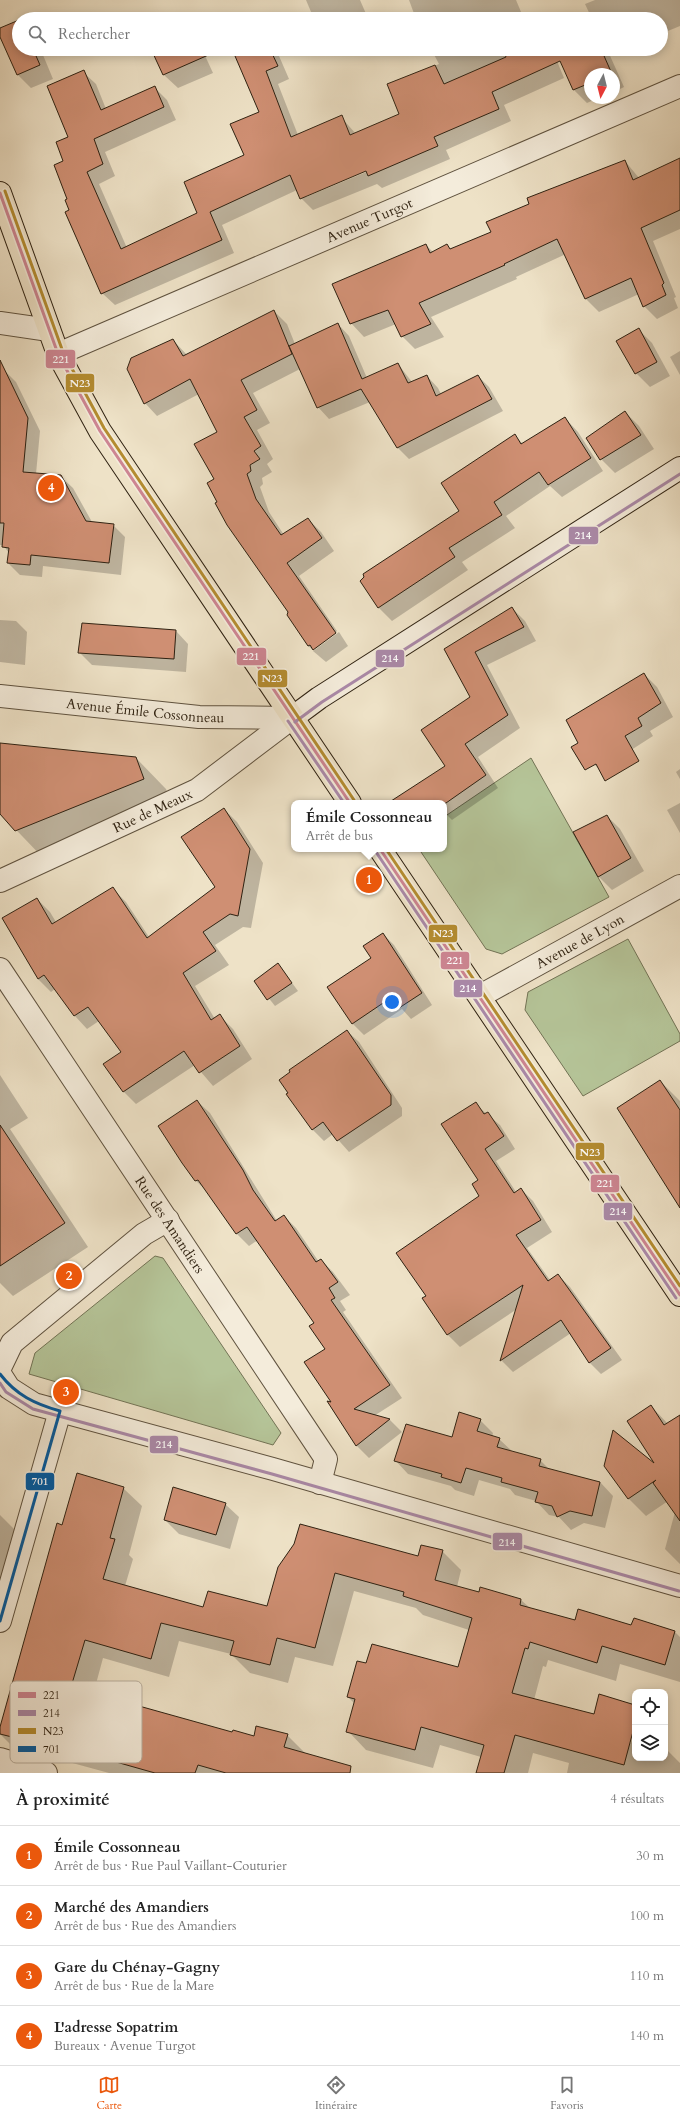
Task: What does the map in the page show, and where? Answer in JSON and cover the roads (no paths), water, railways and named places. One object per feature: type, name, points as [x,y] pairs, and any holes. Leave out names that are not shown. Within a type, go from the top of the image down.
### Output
[{"type":"main road","points":[[0,193],[58,354],[100,431],[348,800]]},
{"type":"main road","points":[[382,852],[679,1291]]},
{"type":"street","name":"Avenue Turgot","points":[[58,354],[680,86]]},
{"type":"street","points":[[0,323],[49,330]]},
{"type":"street","name":"Rue de Meaux","points":[[0,881],[198,790],[319,698],[680,468]]},
{"type":"street","name":"Avenue Émile Cossonneau","points":[[0,696],[199,717],[292,718]]},
{"type":"street","name":"Avenue de Lyon","points":[[480,996],[680,886]]},
{"type":"street","name":"Rue des Amandiers","points":[[0,969],[326,1459],[320,1483]]},
{"type":"street","points":[[0,1368],[12,1343],[144,1234],[168,1220]]},
{"type":"street","points":[[0,1374],[9,1388],[34,1404],[320,1483],[680,1586]]},
{"type":"street","points":[[0,1620],[60,1411]]},
{"type":"street","points":[[0,1759],[10,1762]]},
{"type":"street","points":[[13,1763],[46,1773]]},
{"type":"place","name":"L'adresse Sopatrim","points":[[51,488]]},
{"type":"place","name":"Émile Cossonneau","points":[[369,880]]},
{"type":"place","name":"Marché des Amandiers","points":[[69,1276]]},
{"type":"place","name":"Gare du Chénay-Gagny","points":[[66,1392]]}]
